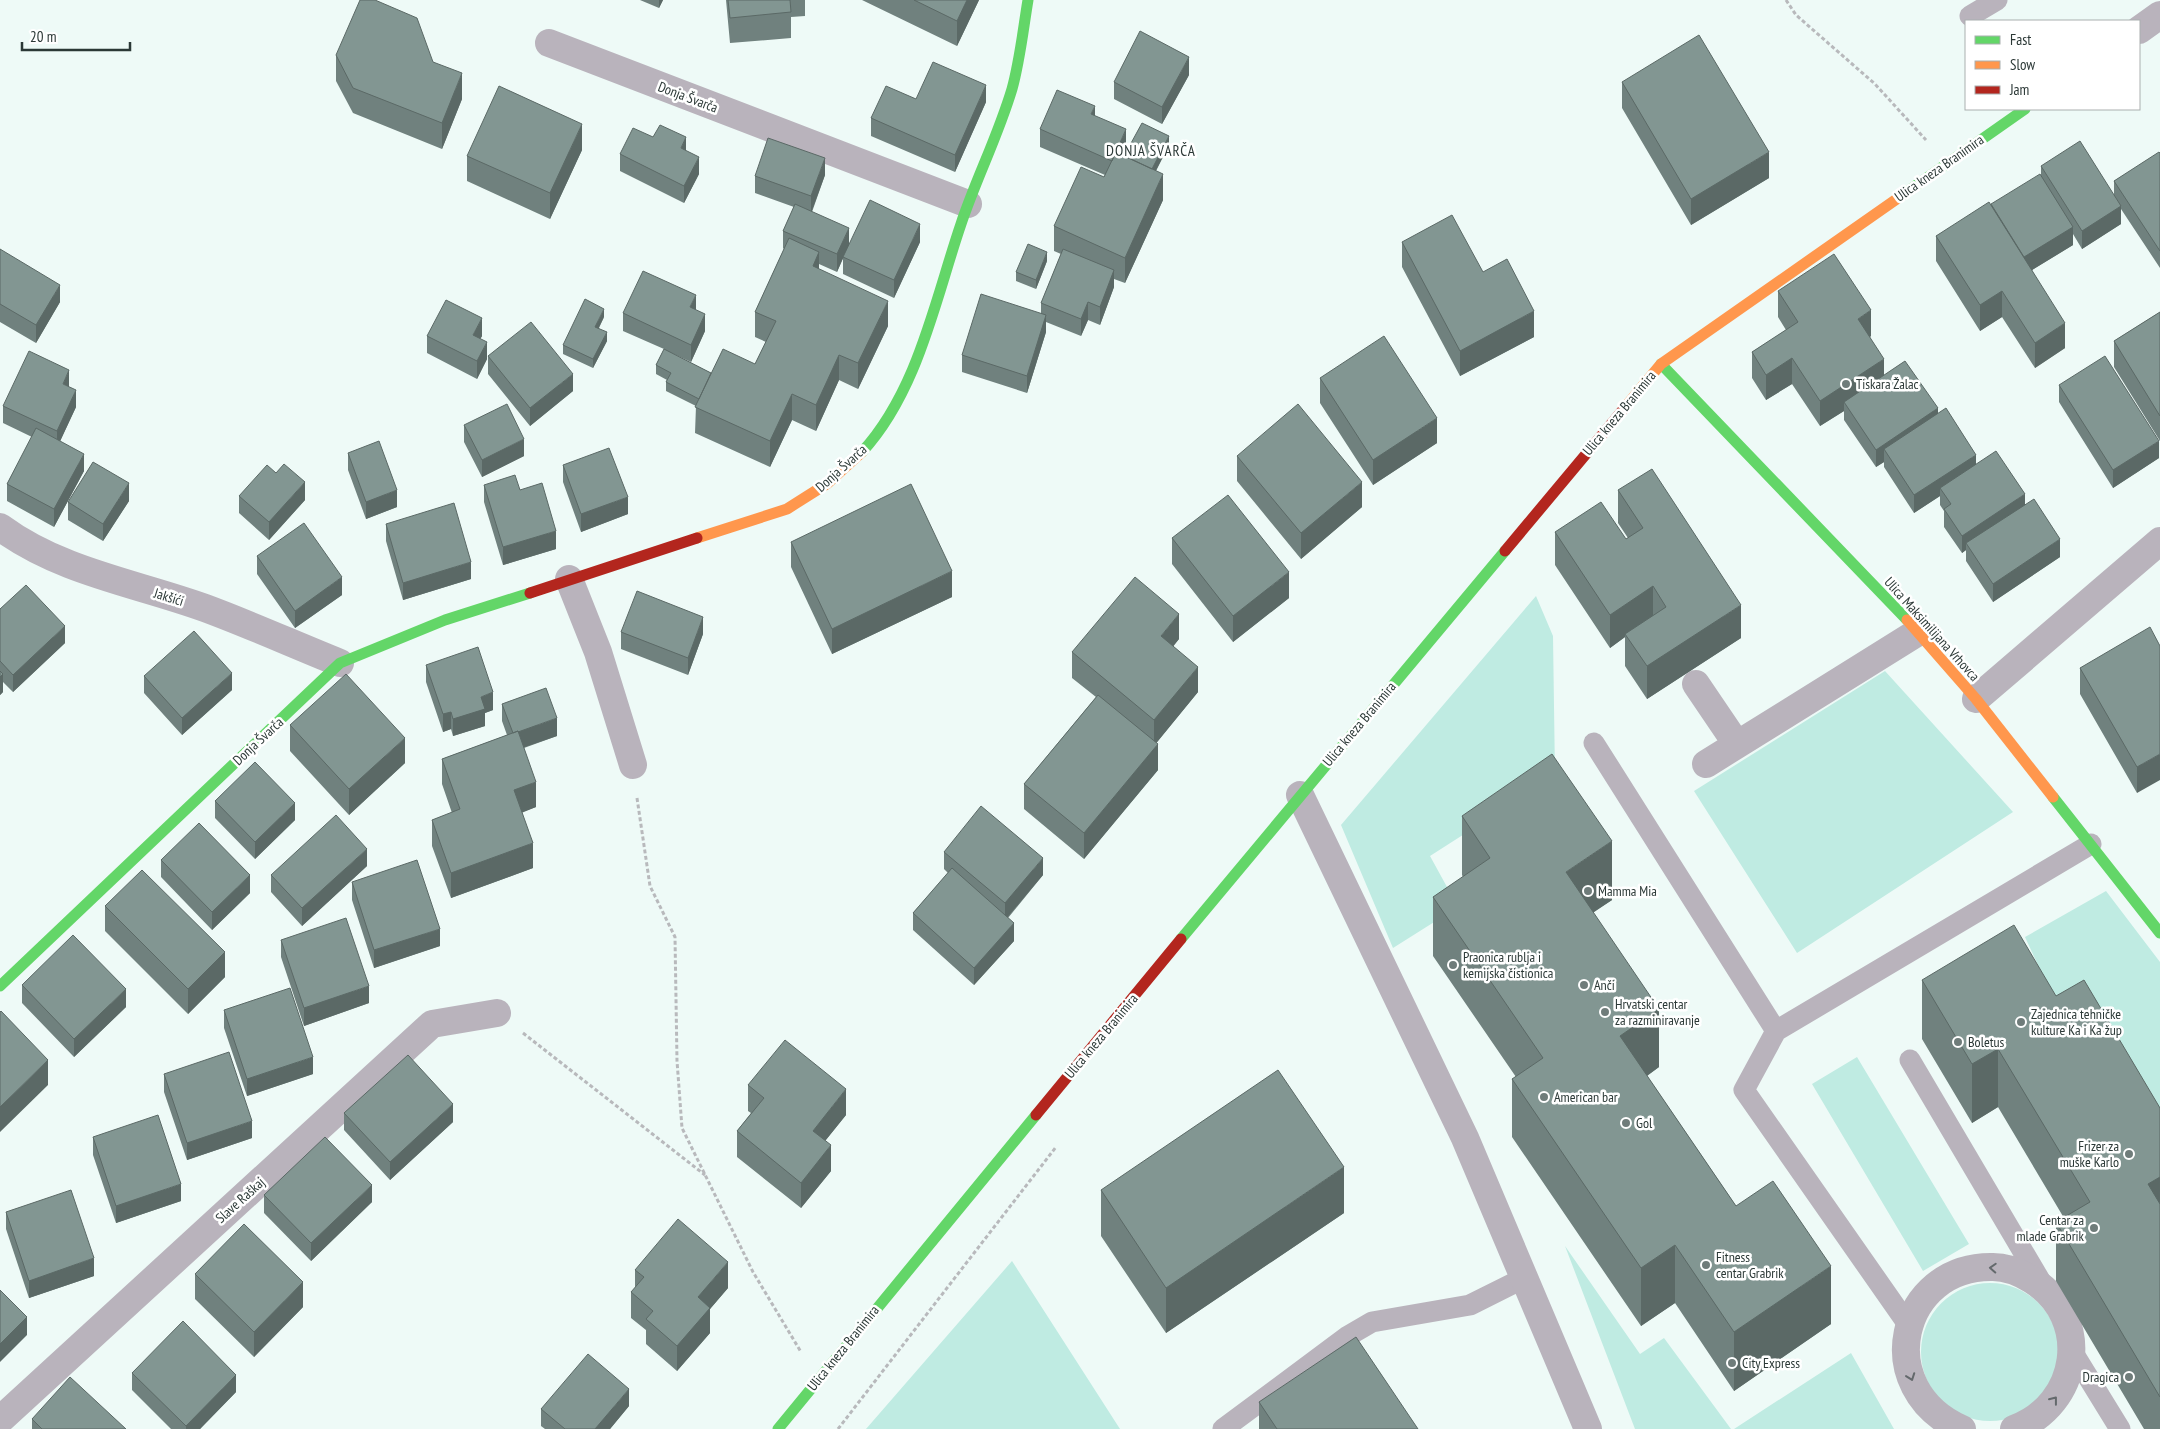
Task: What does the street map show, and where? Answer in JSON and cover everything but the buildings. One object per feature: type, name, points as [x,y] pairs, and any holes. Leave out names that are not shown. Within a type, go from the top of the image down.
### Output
[{"type":"street","name":"Donja Švarča","points":[[0,986],[340,663],[445,620],[787,509],[824,487],[861,454],[883,425],[919,351],[968,204],[994,144],[1017,71],[1028,0]]},
{"type":"street","points":[[2140,29],[2160,15]]},
{"type":"street","name":"Donja Švarča","points":[[549,43],[968,204]]},
{"type":"street","name":"Ulica kneza Branimira","points":[[778,1429],[817,1379],[1300,795],[1661,364],[2024,110]]},
{"type":"street","name":"Ulica Maksimilijana Vrhovca","points":[[1661,364],[1918,632],[1976,700],[2160,932]]},
{"type":"street","name":"Jakšići","points":[[0,527],[17,540],[71,566],[205,608],[340,663]]},
{"type":"street","points":[[1976,700],[2160,541]]},
{"type":"street","points":[[568,579],[598,652],[633,765]]},
{"type":"street","points":[[1706,764],[1736,743],[1918,632]]},
{"type":"street","points":[[1696,684],[1736,743]]},
{"type":"street","points":[[1300,795],[1465,1138],[1588,1429]]},
{"type":"street","name":"Slave Raškaj","points":[[0,1420],[432,1024],[497,1013]]},
{"type":"street","points":[[1962,1429],[1947,1422],[1930,1410],[1917,1394],[1908,1372],[1905,1348],[1909,1326],[1921,1301],[1942,1282],[1966,1270],[1994,1267],[2021,1273],[2044,1288],[2059,1306],[2066,1320],[2072,1350],[2068,1376],[2057,1398],[2039,1417],[2014,1429]]},
{"type":"lane","points":[[1970,16],[1997,0]]},
{"type":"lane","points":[[1594,743],[1776,1031]]},
{"type":"lane","points":[[1909,1326],[1744,1090],[1776,1031],[2091,844]]},
{"type":"lane","points":[[1910,1060],[2044,1288]]},
{"type":"lane","points":[[1223,1429],[1340,1341],[1372,1322],[1470,1305],[1524,1278]]},
{"type":"lane","points":[[2072,1350],[2120,1429]]},
{"type":"path","points":[[1786,0],[1796,15],[1875,84],[1947,163]]},
{"type":"path","points":[[633,765],[650,886],[675,937],[677,1061],[682,1128],[753,1272],[817,1379]]},
{"type":"path","points":[[497,1013],[705,1176]]},
{"type":"green space","points":[[1536,596],[1553,636],[1555,776],[1430,856],[1458,907],[1393,948],[1341,825]]},
{"type":"green space","points":[[1885,671],[2013,812],[1797,953],[1694,791]]},
{"type":"green space","points":[[2106,891],[2160,962],[2160,1128],[2062,1017],[2025,937]]},
{"type":"green space","points":[[1857,1057],[1969,1244],[1923,1271],[1812,1084]]},
{"type":"green space","points":[[1565,1246],[1640,1354],[1664,1338],[1731,1429],[1635,1429]]},
{"type":"green space","points":[[1012,1261],[1120,1429],[866,1429]]},
{"type":"green space","points":[[1990,1283],[2016,1288],[2039,1303],[2054,1326],[2059,1352],[2054,1378],[2039,1401],[2016,1416],[1990,1421],[1964,1416],[1941,1401],[1926,1378],[1921,1352],[1926,1326],[1941,1303],[1964,1288]]},
{"type":"green space","points":[[1851,1353],[1894,1429],[1734,1429]]},
{"type":"traffic: fast","points":[[862,452],[881,428],[897,401],[923,344],[961,224],[1012,89],[1028,0]]},
{"type":"traffic: fast","points":[[1901,196],[2024,110]]},
{"type":"traffic: fast","points":[[1661,364],[1907,620]]},
{"type":"traffic: fast","points":[[1181,939],[1505,551]]},
{"type":"traffic: fast","points":[[0,986],[340,663],[445,620],[530,593]]},
{"type":"traffic: fast","points":[[2053,797],[2160,933]]},
{"type":"traffic: fast","points":[[778,1429],[1036,1115]]},
{"type":"traffic: slow","points":[[1627,405],[1661,364],[1901,196]]},
{"type":"traffic: slow","points":[[697,538],[787,509],[828,483],[862,452]]},
{"type":"traffic: slow","points":[[1907,620],[1976,699],[2053,797]]},
{"type":"traffic: jam","points":[[1505,551],[1627,405]]},
{"type":"traffic: jam","points":[[530,593],[697,538]]},
{"type":"traffic: jam","points":[[1036,1115],[1181,939]]},
{"type":"place","name":"Tiskara Žalac","points":[[1846,384]]},
{"type":"place","name":"Mamma Mia","points":[[1588,891]]},
{"type":"place","name":"Praonica rublja i kemijska čistionica","points":[[1453,965]]},
{"type":"place","name":"Anči","points":[[1584,985]]},
{"type":"place","name":"Hrvatski centar za razminiravanje","points":[[1605,1012]]},
{"type":"place","name":"Zajednica tehničke kulture Ka i Ka žup","points":[[2021,1022]]},
{"type":"place","name":"Boletus","points":[[1958,1042]]},
{"type":"place","name":"American bar","points":[[1544,1097]]},
{"type":"place","name":"Gol","points":[[1626,1123]]},
{"type":"place","name":"Frizer za muške Karlo","points":[[2129,1154]]},
{"type":"place","name":"Centar za mlade Grabrik","points":[[2094,1228]]},
{"type":"place","name":"Fitness centar Grabrik","points":[[1706,1265]]},
{"type":"place","name":"City Express","points":[[1732,1363]]},
{"type":"place","name":"Dragica","points":[[2129,1377]]},
{"type":"district","name":"DONJA ŠVARČA","points":[[1151,150]]}]
